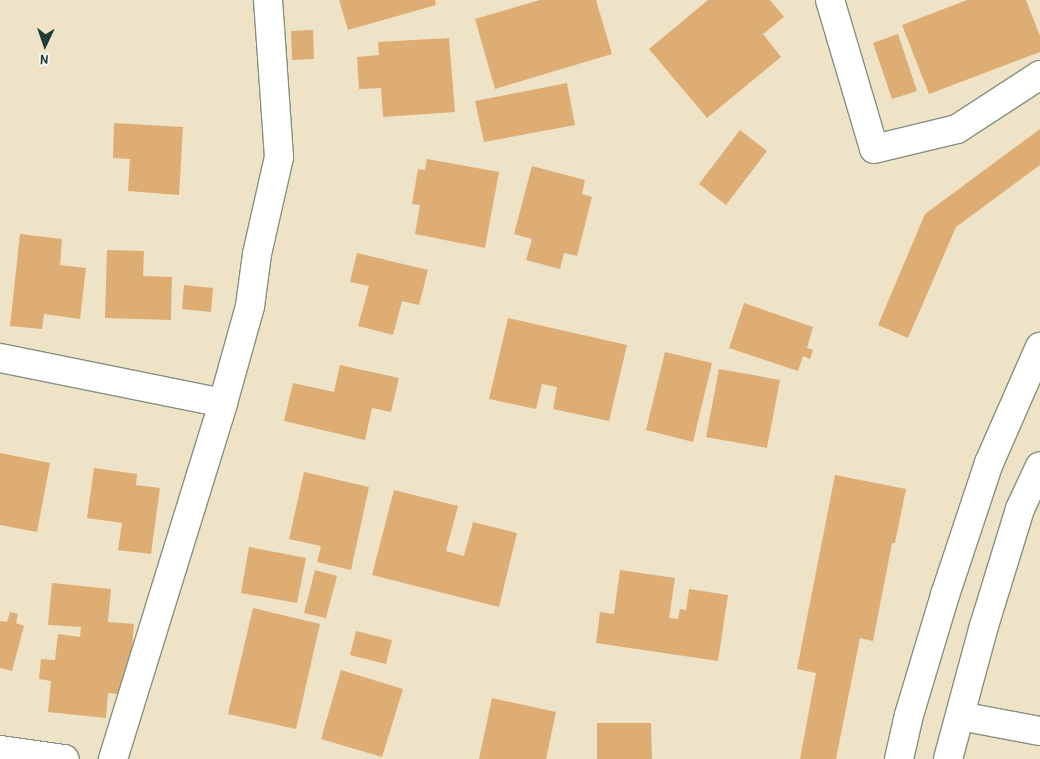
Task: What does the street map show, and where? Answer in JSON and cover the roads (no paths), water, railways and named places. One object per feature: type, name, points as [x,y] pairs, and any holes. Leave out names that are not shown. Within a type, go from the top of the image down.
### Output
[{"type":"street","points":[[113,759],[223,403],[250,306],[257,254],[279,157],[268,0]]},
{"type":"street","points":[[830,0],[874,149],[956,129],[1040,75]]},
{"type":"street","points":[[899,759],[909,715],[945,595],[989,463],[1040,347]]},
{"type":"street","points":[[0,358],[223,403]]},
{"type":"street","points":[[948,759],[984,626],[1020,509],[1040,466]]},
{"type":"street","points":[[960,716],[1040,731]]},
{"type":"street","points":[[0,750],[64,759]]}]
